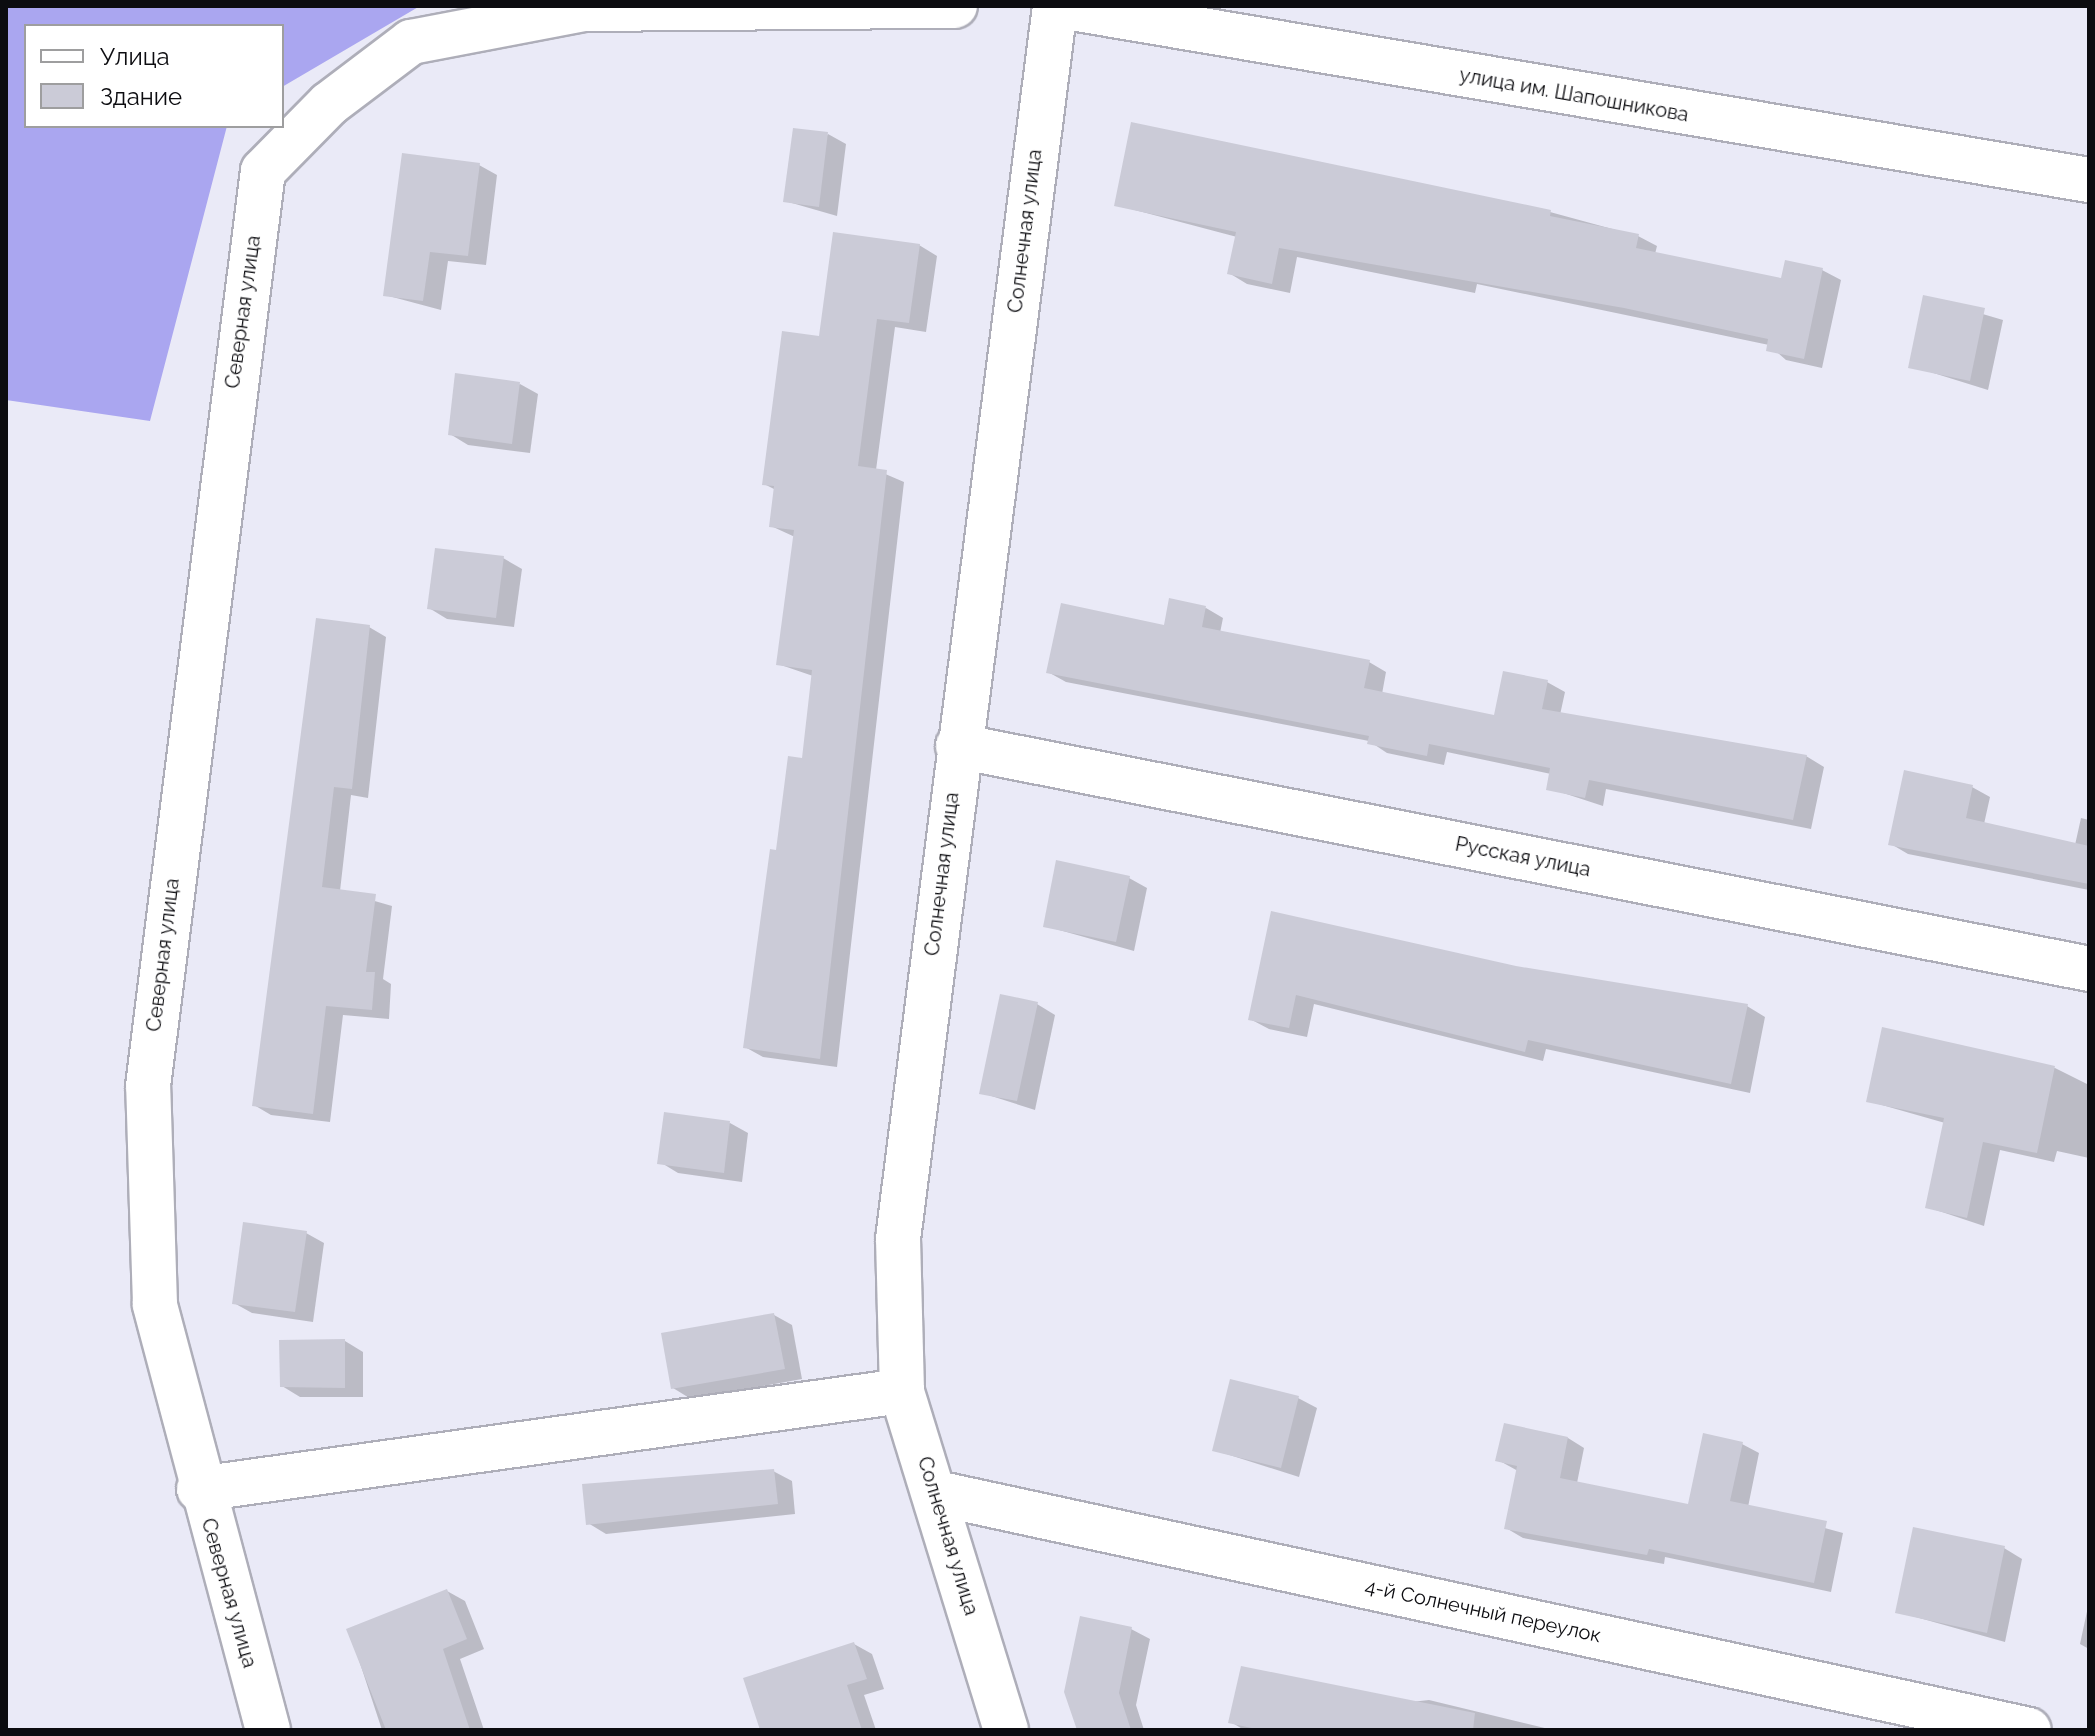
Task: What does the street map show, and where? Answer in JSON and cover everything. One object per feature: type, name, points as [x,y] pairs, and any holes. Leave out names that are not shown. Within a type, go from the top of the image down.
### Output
[{"type":"street","name":"Северная улица","points":[[268,1730],[199,1489],[155,1304],[148,1086],[263,171],[329,104],[411,42],[584,9],[955,6]]},
{"type":"street","name":"улица им. Шапошникова","points":[[1057,6],[2089,180]]},
{"type":"street","name":"Солнечная улица","points":[[1006,1730],[936,1493],[902,1391],[898,1239],[958,746],[1057,6]]},
{"type":"street","name":"Русская улица","points":[[958,746],[2089,969]]},
{"type":"street","points":[[199,1489],[902,1391]]},
{"type":"street","name":"4-й Солнечный переулок","points":[[936,1493],[2029,1730]]},
{"type":"shaded area","points":[[6,6],[420,6],[284,86],[284,24],[24,24],[24,128],[226,128],[150,421],[6,400]]},
{"type":"building","points":[[1131,122],[1551,210],[1550,216],[1639,234],[1636,248],[1781,278],[1785,260],[1823,268],[1804,359],[1766,351],[1768,339],[1624,308],[1279,248],[1272,284],[1227,274],[1236,232],[1114,206]]},
{"type":"building","points":[[793,128],[828,132],[819,207],[783,202]]},
{"type":"building","points":[[402,153],[480,163],[468,256],[430,252],[423,301],[383,296]]},
{"type":"building","points":[[833,232],[920,244],[909,323],[877,319],[858,466],[887,470],[820,1059],[743,1048],[770,849],[776,850],[788,756],[802,758],[812,670],[776,665],[794,530],[769,527],[774,486],[762,485],[782,331],[819,336]]},
{"type":"building","points":[[1923,295],[1985,308],[1970,381],[1908,368]]},
{"type":"building","points":[[455,373],[520,382],[512,444],[448,435]]},
{"type":"building","points":[[435,548],[504,556],[496,618],[427,609]]},
{"type":"building","points":[[1169,598],[1206,606],[1202,627],[1370,660],[1364,688],[1494,715],[1503,671],[1548,680],[1542,709],[1807,755],[1793,820],[1589,780],[1585,798],[1546,790],[1550,768],[1429,744],[1427,756],[1367,744],[1369,736],[1046,673],[1061,603],[1164,625]]},
{"type":"building","points":[[316,618],[370,625],[352,789],[334,787],[322,887],[376,894],[366,972],[375,972],[372,1010],[326,1006],[313,1114],[252,1106]]},
{"type":"building","points":[[1904,770],[1973,785],[1966,818],[2089,846],[2089,884],[1888,845]]},
{"type":"building","points":[[1056,860],[1130,876],[1116,942],[1043,927]]},
{"type":"building","points":[[1271,911],[1516,966],[1748,1004],[1731,1084],[1528,1040],[1525,1052],[1296,995],[1289,1028],[1248,1020]]},
{"type":"building","points":[[1000,994],[1038,1002],[1017,1101],[979,1094]]},
{"type":"building","points":[[1882,1027],[2055,1066],[2037,1153],[1983,1142],[1967,1218],[1925,1208],[1944,1118],[1866,1102]]},
{"type":"building","points":[[664,1112],[730,1121],[724,1173],[657,1164]]},
{"type":"building","points":[[243,1222],[307,1231],[295,1312],[232,1304]]},
{"type":"building","points":[[774,1313],[785,1369],[671,1389],[661,1333]]},
{"type":"building","points":[[345,1339],[345,1388],[280,1387],[279,1340]]},
{"type":"building","points":[[1230,1379],[1299,1396],[1281,1468],[1212,1451]]},
{"type":"building","points":[[1504,1423],[1568,1437],[1560,1478],[1688,1504],[1703,1433],[1743,1442],[1730,1501],[1827,1521],[1814,1583],[1649,1549],[1647,1555],[1504,1529],[1517,1466],[1495,1461]]},
{"type":"building","points":[[774,1469],[778,1504],[586,1525],[582,1484]]},
{"type":"building","points":[[1913,1527],[2005,1546],[1987,1633],[1895,1613]]},
{"type":"building","points":[[447,1589],[467,1639],[443,1649],[470,1730],[386,1730],[346,1629]]},
{"type":"building","points":[[1080,1616],[1132,1627],[1119,1693],[1131,1730],[1077,1730],[1064,1692]]},
{"type":"building","points":[[854,1642],[867,1679],[847,1685],[862,1730],[760,1730],[743,1678]]},
{"type":"building","points":[[1241,1666],[1475,1713],[1473,1730],[1261,1730],[1228,1723]]}]
